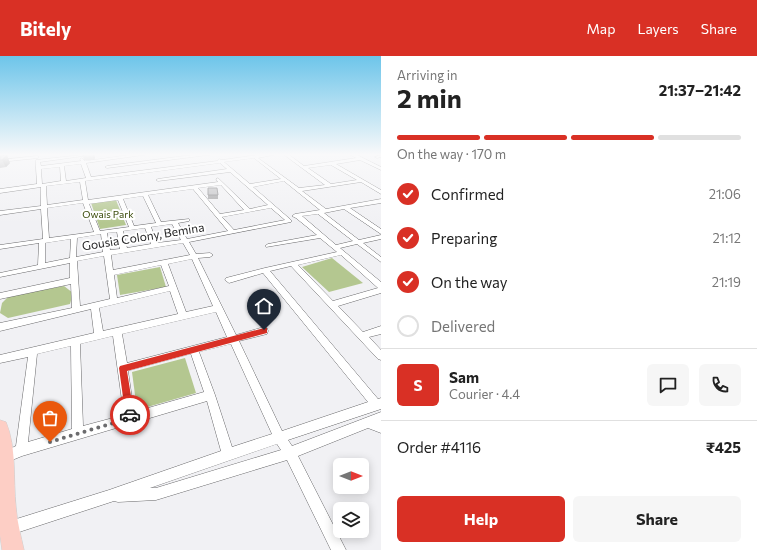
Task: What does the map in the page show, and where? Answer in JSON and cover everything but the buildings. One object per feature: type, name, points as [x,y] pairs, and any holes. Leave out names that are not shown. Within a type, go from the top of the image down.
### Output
[{"type":"main road","points":[[0,428],[13,453],[3,509],[10,528],[13,550]]},
{"type":"street","points":[[40,177],[43,207],[44,241],[41,266]]},
{"type":"street","points":[[63,177],[64,182]]},
{"type":"street","points":[[0,191],[103,177]]},
{"type":"street","points":[[158,180],[178,177]]},
{"type":"street","points":[[216,177],[248,210]]},
{"type":"street","points":[[239,177],[288,219]]},
{"type":"street","points":[[281,177],[381,260]]},
{"type":"street","points":[[318,177],[329,185]]},
{"type":"street","points":[[355,177],[381,192]]},
{"type":"street","points":[[82,180],[86,202],[100,232],[107,253],[114,301]]},
{"type":"street","points":[[249,186],[284,180]]},
{"type":"street","points":[[298,190],[362,181]]},
{"type":"street","points":[[0,213],[145,195],[222,183]]},
{"type":"street","points":[[194,187],[232,232]]},
{"type":"street","points":[[145,195],[159,223]]},
{"type":"street","points":[[120,198],[132,227]]},
{"type":"street","name":"Gousia Colony, Bemina","points":[[0,275],[73,259],[185,240],[199,239],[298,216],[381,201]]},
{"type":"street","points":[[373,202],[381,207]]},
{"type":"street","points":[[218,216],[272,206]]},
{"type":"street","points":[[346,208],[381,232]]},
{"type":"street","points":[[298,216],[381,286]]},
{"type":"street","points":[[0,247],[188,220]]},
{"type":"street","points":[[174,222],[194,256],[234,338],[279,437],[290,452],[338,550]]},
{"type":"street","points":[[147,225],[154,245]]},
{"type":"street","points":[[119,229],[124,250]]},
{"type":"street","points":[[74,236],[73,259],[76,309]]},
{"type":"street","points":[[268,246],[322,236]]},
{"type":"street","points":[[335,247],[381,237]]},
{"type":"street","points":[[229,280],[265,270],[342,253]]},
{"type":"street","points":[[110,273],[194,256],[210,255]]},
{"type":"street","points":[[164,263],[183,316]]},
{"type":"street","points":[[293,264],[333,304],[381,356]]},
{"type":"street","points":[[10,528],[109,496],[379,404],[265,270]]},
{"type":"street","points":[[0,296],[75,280]]},
{"type":"street","points":[[0,327],[173,288]]},
{"type":"street","points":[[333,304],[381,290]]},
{"type":"street","points":[[95,305],[99,336]]},
{"type":"street","points":[[0,359],[219,308]]},
{"type":"street","points":[[123,368],[264,330]]},
{"type":"street","points":[[361,336],[381,330]]},
{"type":"street","points":[[117,331],[130,418]]},
{"type":"street","points":[[75,341],[78,433]]},
{"type":"street","points":[[194,350],[210,395],[228,455]]},
{"type":"street","points":[[33,351],[13,453],[210,395]]},
{"type":"street","points":[[109,496],[156,494],[290,452],[381,417]]},
{"type":"street","points":[[368,422],[381,427]]},
{"type":"green space","name":"Owais Park","points":[[116,200],[126,225],[100,229],[91,203]]},
{"type":"green space","points":[[332,258],[363,283],[329,292],[302,267]]},
{"type":"green space","points":[[160,267],[166,287],[120,295],[117,275]]},
{"type":"green space","points":[[64,286],[73,293],[70,304],[8,318],[0,313],[2,303],[9,296]]},
{"type":"green space","points":[[185,358],[196,393],[137,410],[132,372]]},
{"type":"way so far","points":[[50,442],[130,418],[130,415]]},
{"type":"route","points":[[130,415],[123,368],[264,330]]}]
